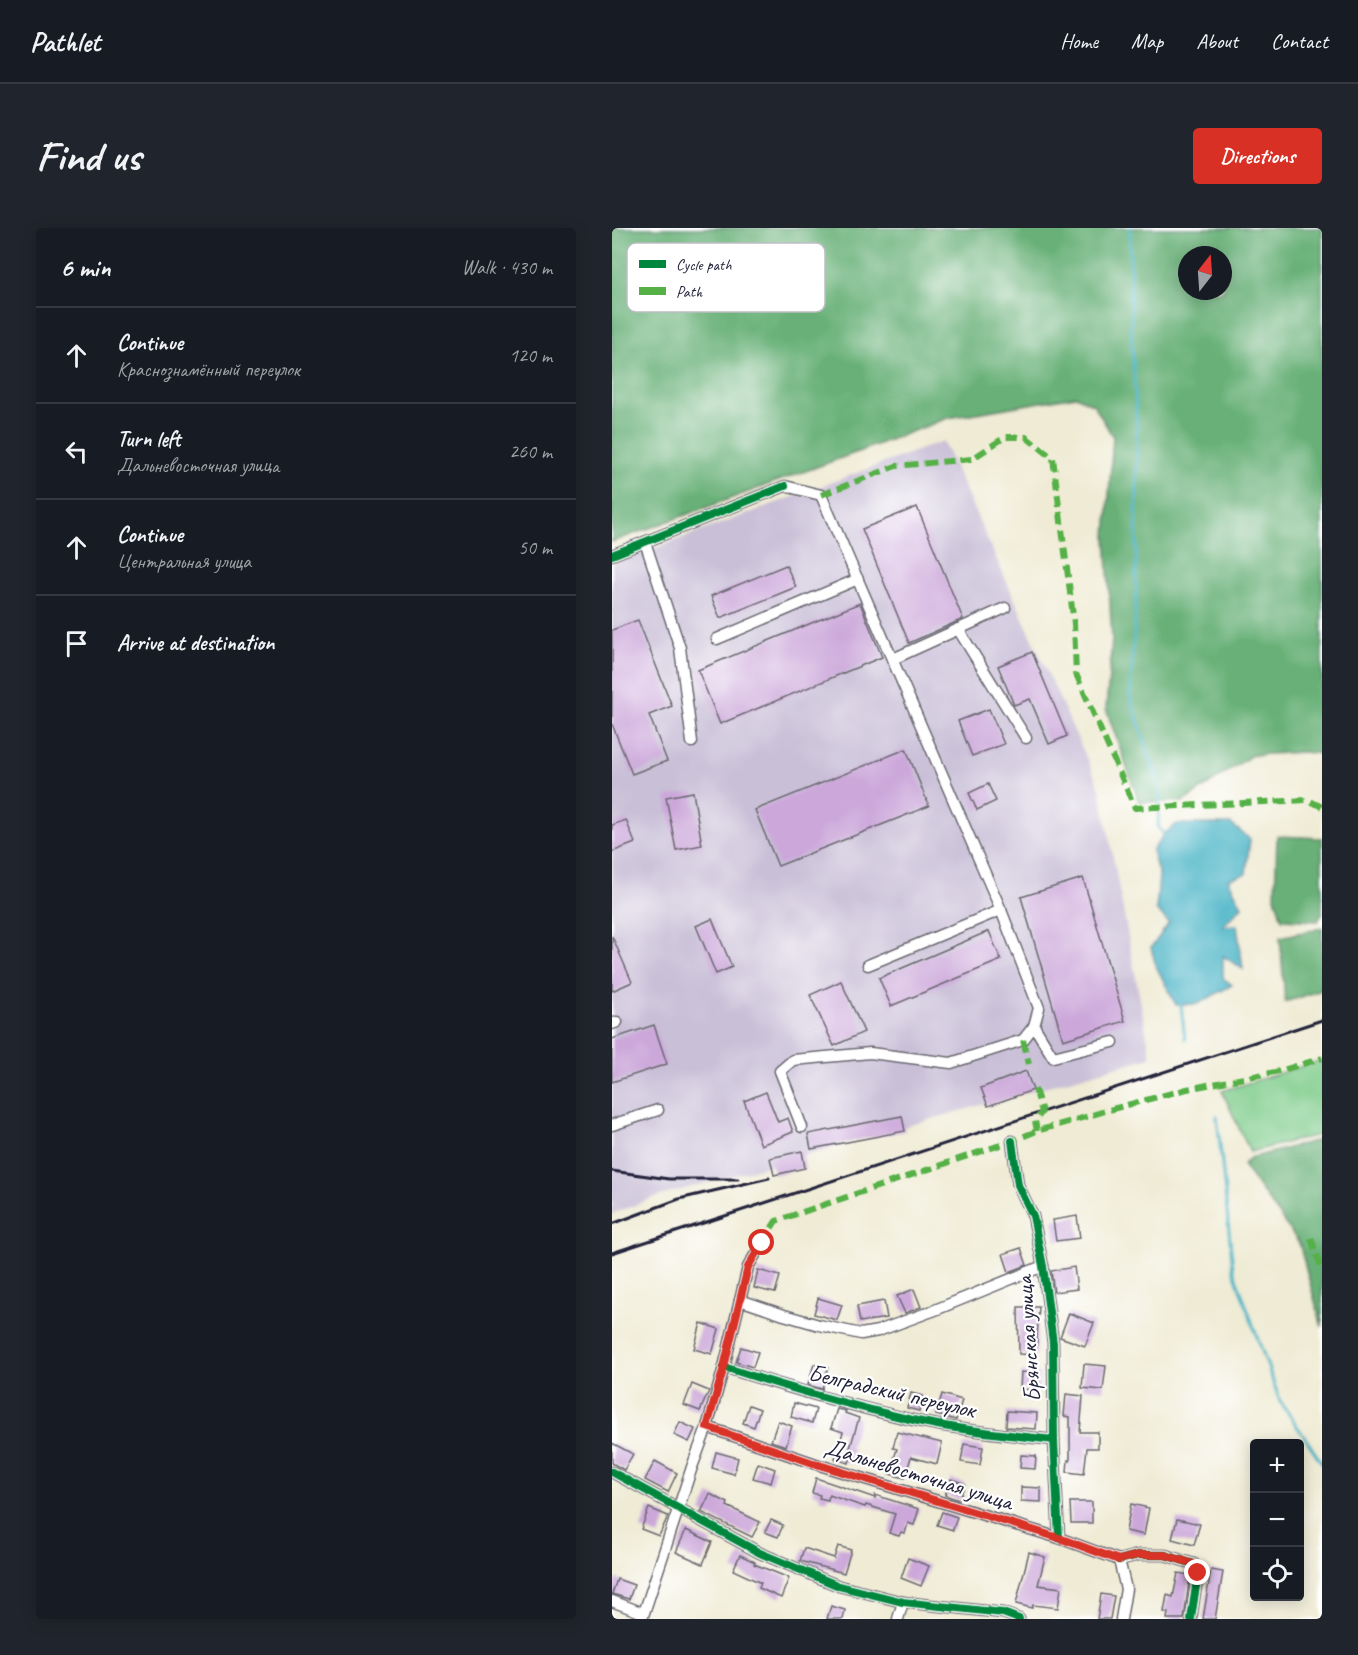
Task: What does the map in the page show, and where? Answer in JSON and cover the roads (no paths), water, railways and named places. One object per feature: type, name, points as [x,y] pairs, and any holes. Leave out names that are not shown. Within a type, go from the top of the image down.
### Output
[{"type":"street","points":[[612,555],[785,486],[821,495],[1001,910],[1040,1008],[1035,1026],[1023,1040],[951,1063],[870,1053],[793,1060],[780,1071],[802,1127]]},
{"type":"street","points":[[645,542],[680,648],[692,742]]},
{"type":"street","points":[[717,639],[858,579]]},
{"type":"street","points":[[893,659],[1005,608]]},
{"type":"street","points":[[958,629],[1026,738]]},
{"type":"street","points":[[868,964],[1001,910]]},
{"type":"street","points":[[1035,1026],[1053,1057],[1113,1042]]},
{"type":"street","points":[[612,1125],[658,1110]]},
{"type":"street","name":"Брянская улица","points":[[1012,1141],[1018,1185],[1033,1216],[1043,1266],[1053,1343],[1053,1440],[1059,1538]]},
{"type":"street","points":[[612,1601],[643,1616],[707,1427],[748,1267],[762,1243]]},
{"type":"street","points":[[740,1300],[807,1322],[861,1334],[878,1331],[935,1310],[1043,1266]]},
{"type":"street","name":"Белградский переулок","points":[[724,1367],[802,1392],[922,1422],[965,1430],[1053,1440]]},
{"type":"street","name":"Дальневосточная улица","points":[[707,1427],[816,1464],[1059,1538],[1119,1560]]},
{"type":"street","points":[[612,1472],[760,1553],[839,1586],[903,1602],[995,1612],[1019,1619]]},
{"type":"street","points":[[1121,1619],[1126,1589],[1119,1560],[1138,1555],[1165,1555],[1194,1564],[1198,1573],[1191,1619]]},
{"type":"street","points":[[898,1619],[903,1602]]},
{"type":"water","points":[[1177,824],[1231,824],[1250,839],[1246,874],[1228,879],[1242,906],[1223,926],[1237,925],[1243,969],[1223,956],[1223,978],[1232,985],[1198,1004],[1176,1005],[1156,966],[1151,948],[1169,923],[1156,910],[1159,876],[1152,851],[1164,834]]},
{"type":"waterway","points":[[1130,228],[1131,328],[1137,425],[1136,598],[1130,697],[1160,787],[1158,827],[1164,834]]},
{"type":"waterway","points":[[1181,1005],[1185,1039]]},
{"type":"waterway","points":[[1217,1116],[1233,1269],[1280,1401],[1322,1463]]},
{"type":"railway","points":[[612,1253],[1322,1020]]},
{"type":"railway","points":[[612,1171],[669,1179],[738,1179]]},
{"type":"railway","points":[[612,1224],[679,1199],[769,1178]]}]
